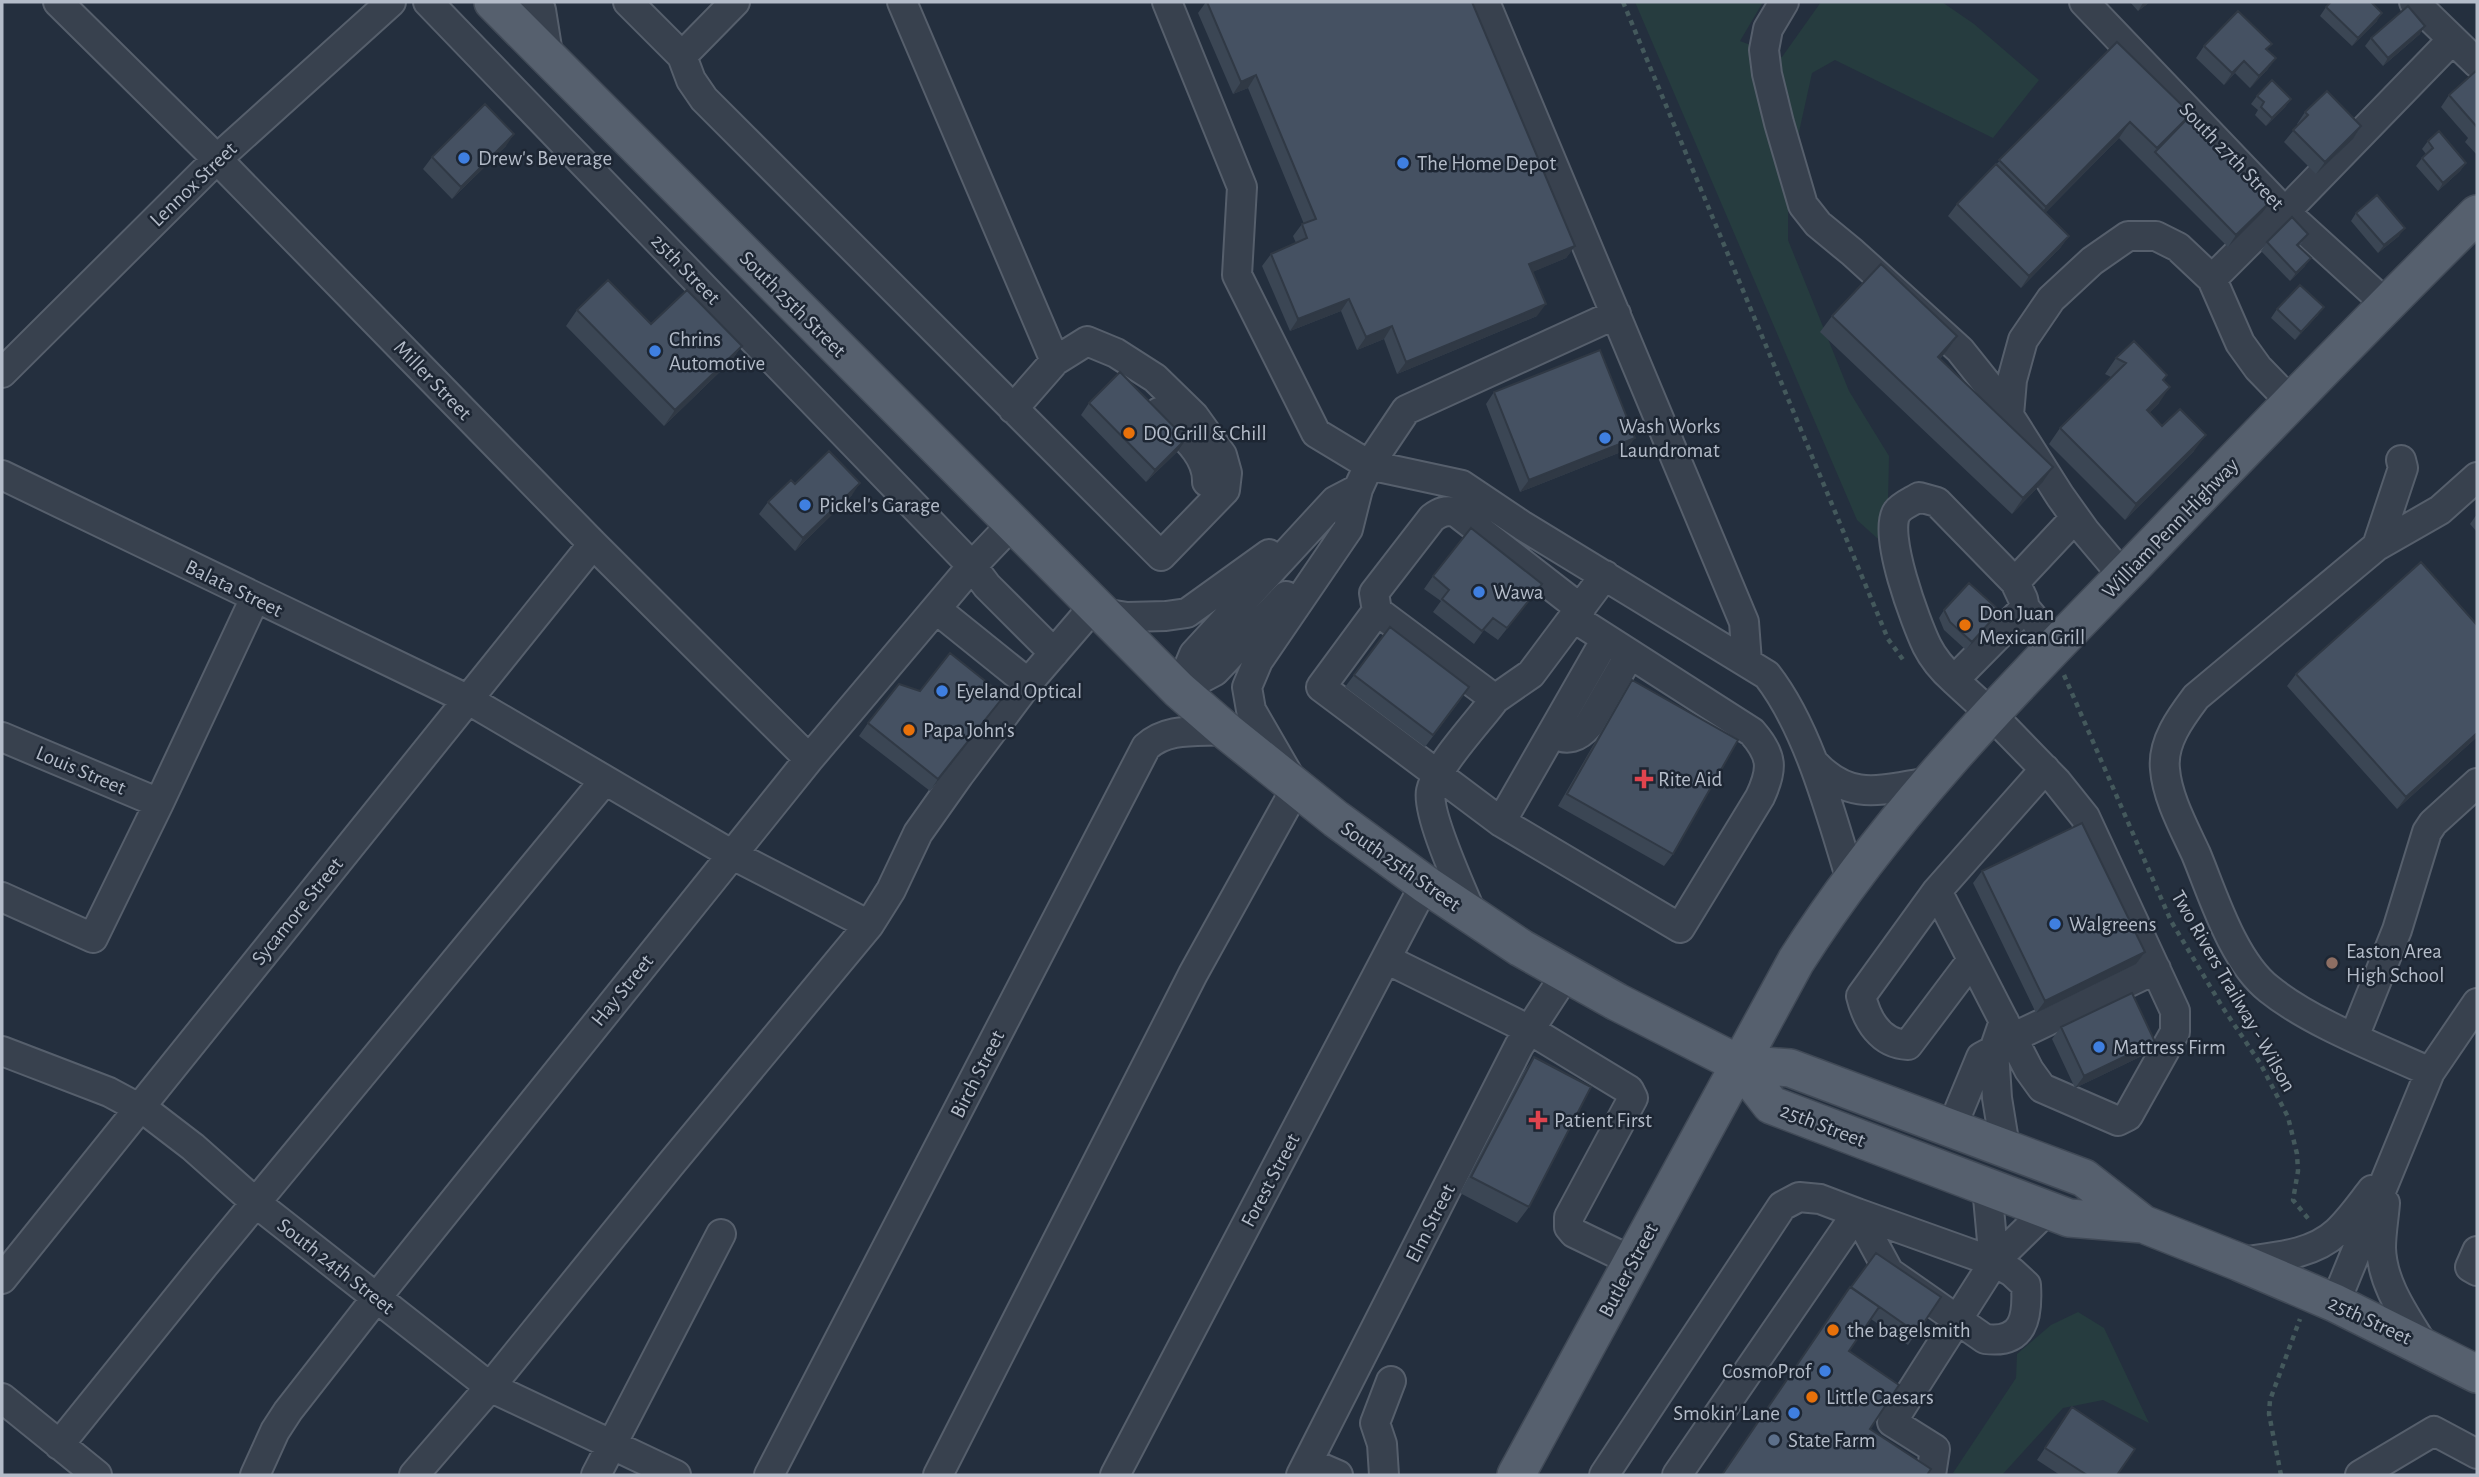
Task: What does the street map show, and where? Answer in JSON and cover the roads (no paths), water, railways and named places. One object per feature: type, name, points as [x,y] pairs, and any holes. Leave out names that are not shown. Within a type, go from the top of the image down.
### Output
[{"type":"main road","name":"South 25th Street","points":[[493,2],[1179,690],[1225,730],[1296,788],[1473,917],[1566,974],[1739,1064]]},
{"type":"main road","name":"William Penn Highway","points":[[1739,1064],[1796,961],[1851,880],[1930,782],[1990,713],[2386,304],[2477,214]]},
{"type":"main road","name":"25th Street","points":[[1739,1064],[1790,1068],[2084,1178],[2143,1224],[2335,1303],[2477,1374]]},
{"type":"main road","name":"25th Street","points":[[1739,1064],[1772,1105],[2069,1218],[2143,1224]]},
{"type":"main road","name":"Butler Street","points":[[1516,1475],[1739,1064]]},
{"type":"street","name":"Miller Street","points":[[58,2],[217,159],[593,544],[808,759]]},
{"type":"street","name":"Lennox Street","points":[[2,373],[217,159],[391,2]]},
{"type":"street","name":"25th Street","points":[[428,2],[1054,653]]},
{"type":"street","points":[[534,2],[541,10],[549,60]]},
{"type":"street","points":[[628,2],[682,56],[691,80],[705,99],[1157,552]]},
{"type":"street","points":[[682,56],[735,2]]},
{"type":"street","points":[[902,2],[1055,361]]},
{"type":"street","points":[[1167,2],[1242,187],[1237,275],[1316,433],[1364,477],[1462,485],[1523,526],[1766,675],[1779,691],[1812,761],[1851,880]]},
{"type":"street","points":[[1485,2],[1744,622],[1747,662]]},
{"type":"street","points":[[1784,2],[1768,29],[1765,50],[1767,74],[1803,205],[1818,224],[1960,350],[2009,415],[2076,518],[2123,576]]},
{"type":"street","name":"South 27th Street","points":[[2084,2],[2283,211],[2386,304]]},
{"type":"street","points":[[2414,2],[2477,61]]},
{"type":"street","points":[[2212,279],[2452,40]]},
{"type":"street","points":[[2009,415],[2012,380],[2023,340],[2051,299],[2092,261],[2128,236],[2156,236],[2178,247],[2212,279],[2240,342],[2258,368],[2291,402]]},
{"type":"street","points":[[938,1475],[1194,974],[1296,788],[1251,710],[1247,687],[1258,661],[1348,529],[1364,477],[1406,410],[1616,314]]},
{"type":"street","points":[[1013,409],[1055,361],[1087,341],[1116,353],[1154,378],[1194,416],[1218,449],[1227,473],[1225,489],[1157,552]]},
{"type":"street","points":[[1154,378],[1146,386],[1144,398],[1193,447],[1204,460],[1207,471],[1205,493],[1199,504],[1157,552]]},
{"type":"street","points":[[2377,546],[2403,468],[2402,460]]},
{"type":"street","name":"Balata Street","points":[[2,475],[467,699],[731,854],[869,925]]},
{"type":"street","points":[[1179,690],[1194,654],[1335,501],[1364,477]]},
{"type":"street","points":[[2431,1072],[2291,1005],[2267,988],[2252,971],[2232,938],[2193,849],[2164,768],[2169,743],[2180,718],[2196,697],[2377,546],[2440,510],[2477,477]]},
{"type":"street","points":[[1937,891],[1972,960],[2003,1036],[2042,1088],[2118,1121],[2128,1116],[2175,1032],[2175,1011],[2085,817],[2045,769],[1940,666],[1927,647],[1897,562],[1891,532],[1896,512],[1919,497],[1937,502],[2015,582],[2025,608],[2052,649]]},
{"type":"street","points":[[414,1475],[490,1387],[869,925],[891,890],[918,833],[1028,683],[1054,653],[1098,609],[1127,617],[1187,613],[1327,510]]},
{"type":"street","points":[[1377,611],[1321,687],[1501,822],[1680,928],[1768,780],[1770,761],[1764,746],[1752,732],[1606,639],[1456,512],[1448,510],[1432,519],[1374,593],[1377,611],[1495,699]]},
{"type":"street","points":[[2015,582],[2076,518]]},
{"type":"street","name":"Hay Street","points":[[255,1475],[275,1431],[288,1411],[377,1297],[808,759],[972,566],[1013,523]]},
{"type":"street","points":[[1179,690],[1215,671],[1348,529]]},
{"type":"street","name":"Sycamore Street","points":[[2,1279],[593,544]]},
{"type":"street","points":[[1473,917],[1447,856],[1431,804],[1431,788],[1438,773],[1495,699],[1531,674],[1605,575]]},
{"type":"street","points":[[2,897],[93,938],[256,598]]},
{"type":"street","points":[[1954,680],[2025,608]]},
{"type":"street","points":[[936,609],[1028,683]]},
{"type":"street","points":[[1501,822],[1606,639]]},
{"type":"street","points":[[1552,734],[1571,738],[1581,734],[1590,725],[1630,654]]},
{"type":"street","name":"Birch Street","points":[[769,1475],[1146,747],[1168,733],[1225,730]]},
{"type":"street","name":"Louis Street","points":[[2,737],[159,803]]},
{"type":"street","points":[[1812,761],[1833,781],[1850,789],[1875,790],[1930,782]]},
{"type":"street","points":[[1972,960],[1908,1045],[1895,1045],[1871,1024],[1861,996],[1937,891],[2045,769]]},
{"type":"street","points":[[59,1445],[605,780]]},
{"type":"street","points":[[2354,1037],[2396,930],[2427,832],[2433,823],[2477,783]]},
{"type":"street","name":"Forest Street","points":[[1115,1475],[1425,884]]},
{"type":"street","points":[[1386,958],[1530,1030],[1629,1090],[1633,1098],[1569,1217],[1569,1227],[1574,1233],[1632,1261]]},
{"type":"street","points":[[1952,1127],[1981,1057],[2003,1036],[2156,969]]},
{"type":"street","name":"Elm Street","points":[[1305,1469],[1513,1059],[1566,974]]},
{"type":"street","points":[[2335,1303],[2387,1172],[2431,1072],[2477,1003]]},
{"type":"street","points":[[2003,1036],[1997,1098],[2005,1147]]},
{"type":"street","name":"South 24th Street","points":[[2,1051],[110,1092],[140,1108],[193,1147],[256,1203],[490,1387],[676,1475]]},
{"type":"street","points":[[2239,1262],[2299,1252],[2323,1242],[2336,1233],[2387,1172]]},
{"type":"street","points":[[2387,1172],[2381,1248],[2383,1262],[2397,1302],[2423,1345]]},
{"type":"street","points":[[1987,1187],[1994,1262]]},
{"type":"street","points":[[1604,1475],[1782,1206],[1799,1197],[1820,1199],[1994,1262],[2012,1272],[2026,1285],[2025,1319],[2017,1332],[2000,1341],[1985,1339],[1889,1272],[1857,1213]]},
{"type":"street","points":[[1931,1475],[1935,1449],[1892,1422],[1994,1262],[2047,1210]]},
{"type":"street","points":[[1677,1475],[1857,1213]]},
{"type":"street","points":[[596,1475],[721,1234]]},
{"type":"street","points":[[2477,1251],[2470,1267],[2477,1271]]},
{"type":"street","points":[[1384,1475],[1382,1444],[1375,1423],[1391,1381]]},
{"type":"street","points":[[2,1398],[97,1475]]},
{"type":"street","points":[[2360,1475],[2434,1431],[2477,1454]]},
{"type":"street","points":[[1305,1469],[1338,1475]]},
{"type":"place","name":"Drew's Beverage","points":[[464,158]]},
{"type":"place","name":"The Home Depot","points":[[1403,163]]},
{"type":"place","name":"Chrins Automotive","points":[[655,351]]},
{"type":"place","name":"DQ Grill & Chill","points":[[1129,433]]},
{"type":"place","name":"Wash Works Laundromat","points":[[1605,438]]},
{"type":"place","name":"Pickel's Garage","points":[[805,505]]},
{"type":"place","name":"Wawa","points":[[1479,592]]},
{"type":"place","name":"Don Juan Mexican Grill","points":[[1965,625]]},
{"type":"place","name":"Eyeland Optical","points":[[942,691]]},
{"type":"place","name":"Papa John's","points":[[909,730]]},
{"type":"place","name":"Rite Aid","points":[[1644,779]]},
{"type":"place","name":"Walgreens","points":[[2055,924]]},
{"type":"place","name":"Easton Area High School","points":[[2332,963]]},
{"type":"place","name":"Mattress Firm","points":[[2099,1047]]},
{"type":"place","name":"Patient First","points":[[1538,1120]]},
{"type":"place","name":"the bagelsmith","points":[[1833,1330]]},
{"type":"place","name":"CosmoProf","points":[[1825,1371]]},
{"type":"place","name":"Little Caesars","points":[[1812,1397]]},
{"type":"place","name":"Smokin' Lane","points":[[1794,1413]]},
{"type":"place","name":"State Farm","points":[[1774,1440]]}]
